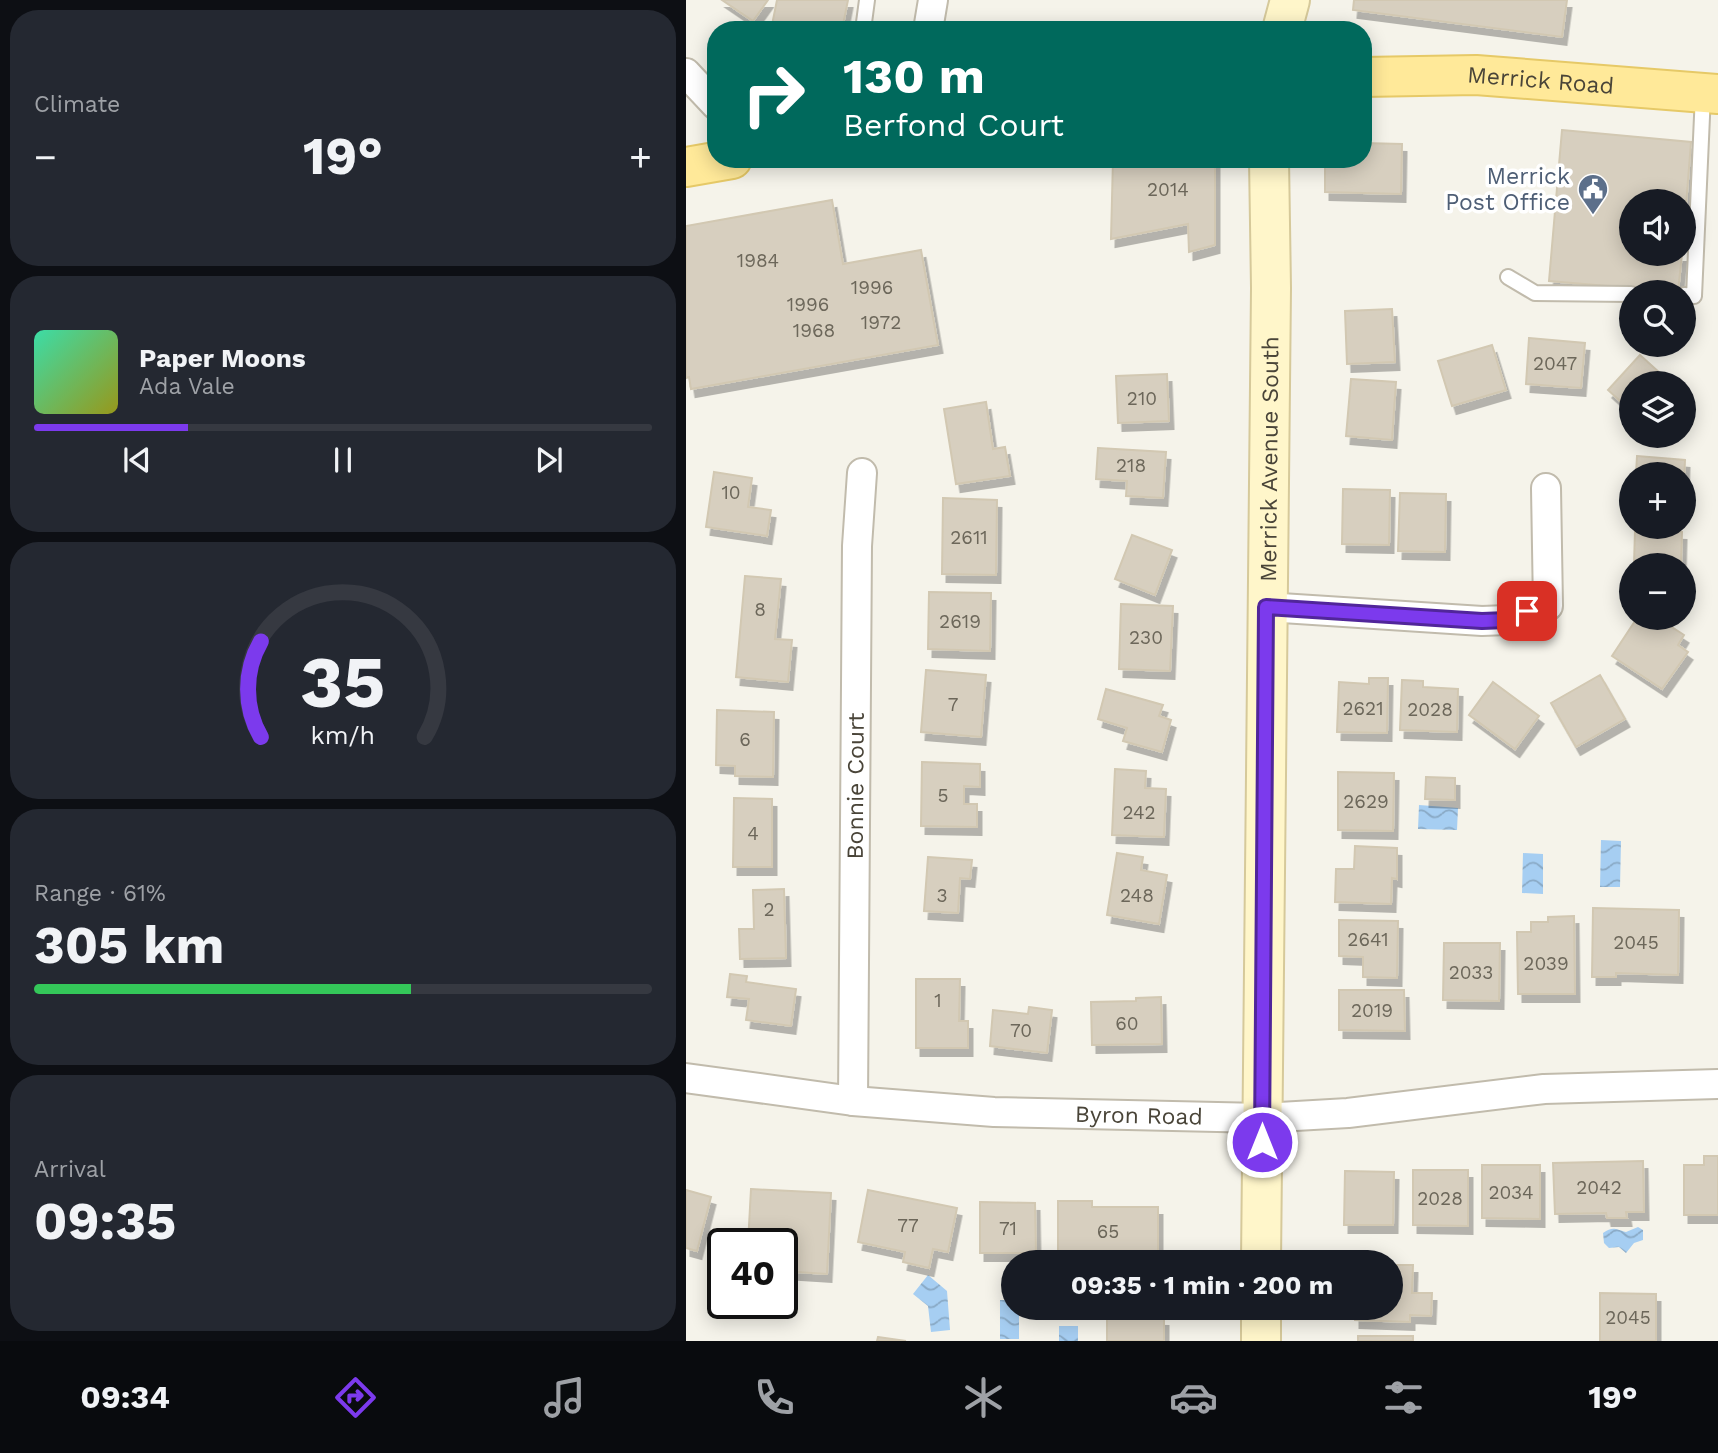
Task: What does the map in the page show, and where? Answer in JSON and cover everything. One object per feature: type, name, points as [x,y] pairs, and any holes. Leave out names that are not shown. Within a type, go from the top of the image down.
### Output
[{"type":"main road","name":"Merrick Road","points":[[1372,77],[1475,75],[1710,93]]},
{"type":"main road","points":[[686,167],[707,163]]},
{"type":"street","points":[[930,21],[933,0]]},
{"type":"street","points":[[1284,21],[1290,0]]},
{"type":"street","points":[[686,73],[707,95]]},
{"type":"street","name":"Merrick Avenue South","points":[[1261,1250],[1271,288],[1269,168]]},
{"type":"street","name":"Bonnie Court","points":[[853,1101],[857,546],[862,473]]},
{"type":"street","points":[[1266,607],[1482,621],[1507,620],[1548,606],[1546,488]]},
{"type":"street","name":"Byron Road","points":[[686,1078],[853,1101],[994,1112],[1262,1118],[1348,1113],[1544,1089],[1718,1084]]},
{"type":"street","points":[[1261,1320],[1261,1341]]},
{"type":"lane","points":[[864,21],[867,0]]},
{"type":"lane","points":[[1695,280],[1710,93]]},
{"type":"lane","points":[[1508,277],[1535,293],[1619,294]]},
{"type":"water","points":[[1419,805],[1458,808],[1457,830],[1418,829]]},
{"type":"water","points":[[1601,840],[1621,841],[1620,887],[1600,887]]},
{"type":"water","points":[[1523,853],[1543,854],[1543,894],[1522,893]]},
{"type":"water","points":[[1638,1227],[1643,1230],[1643,1240],[1634,1243],[1626,1253],[1619,1247],[1609,1248],[1604,1243],[1603,1233],[1609,1229],[1626,1232]]},
{"type":"water","points":[[928,1275],[947,1291],[950,1330],[931,1332],[928,1306],[913,1294]]},
{"type":"water","points":[[1001,1300],[1001,1320],[1019,1320],[1019,1339],[1000,1339]]},
{"type":"water","points":[[1059,1326],[1078,1326],[1078,1341],[1059,1341]]},
{"type":"building","points":[[722,0],[768,0],[753,21]]},
{"type":"building","points":[[777,0],[848,0],[844,21],[773,21]]},
{"type":"building","points":[[1354,0],[1567,0],[1562,37],[1353,10]]},
{"type":"building","name":"Merrick Post Office","points":[[1562,130],[1691,142],[1687,189],[1619,189],[1619,266],[1681,266],[1679,280],[1619,280],[1619,287],[1549,281]]},
{"type":"building","points":[[1372,143],[1402,144],[1401,194],[1325,192],[1325,168],[1372,168]]},
{"type":"building","points":[[1113,168],[1215,168],[1215,245],[1189,252],[1188,224],[1111,239]]},
{"type":"building","points":[[832,200],[843,264],[921,250],[938,345],[691,389],[689,377],[686,378],[686,226]]},
{"type":"building","points":[[1392,309],[1395,362],[1347,364],[1345,311]]},
{"type":"building","points":[[1529,338],[1585,343],[1581,388],[1526,384]]},
{"type":"building","points":[[1492,345],[1506,390],[1452,406],[1438,361]]},
{"type":"building","points":[[1638,357],[1642,357],[1658,371],[1625,371]]},
{"type":"building","points":[[1167,374],[1169,421],[1118,423],[1116,376]]},
{"type":"building","points":[[1619,378],[1619,400],[1608,390]]},
{"type":"building","points":[[1351,379],[1396,382],[1392,440],[1346,436]]},
{"type":"building","points":[[986,402],[993,449],[1005,447],[1010,476],[956,484],[944,409]]},
{"type":"building","points":[[1098,448],[1166,452],[1163,498],[1126,496],[1127,481],[1096,479]]},
{"type":"building","points":[[1637,456],[1685,460],[1685,462],[1637,462]]},
{"type":"building","points":[[714,472],[752,478],[748,507],[771,510],[767,536],[706,527]]},
{"type":"building","points":[[1343,489],[1390,490],[1389,545],[1342,544]]},
{"type":"building","points":[[1400,493],[1446,494],[1445,552],[1398,551]]},
{"type":"building","points":[[943,498],[997,500],[996,575],[942,574]]},
{"type":"building","points":[[1132,535],[1172,550],[1155,595],[1115,579]]},
{"type":"building","points":[[1635,539],[1682,539],[1681,553],[1634,553]]},
{"type":"building","points":[[745,576],[781,579],[775,639],[792,640],[788,682],[736,677]]},
{"type":"building","points":[[929,592],[991,593],[990,651],[928,649]]},
{"type":"building","points":[[1121,604],[1173,606],[1170,671],[1119,669]]},
{"type":"building","points":[[1629,630],[1676,630],[1684,635],[1678,645],[1688,652],[1662,689],[1612,656]]},
{"type":"building","points":[[926,670],[986,675],[981,737],[921,732]]},
{"type":"building","points":[[1600,675],[1625,719],[1576,747],[1551,703]]},
{"type":"building","points":[[1369,678],[1388,678],[1387,733],[1337,732],[1339,682],[1369,684]]},
{"type":"building","points":[[1402,680],[1423,681],[1423,687],[1458,689],[1457,732],[1400,730]]},
{"type":"building","points":[[1493,682],[1539,716],[1515,749],[1469,715]]},
{"type":"building","points":[[1106,689],[1163,705],[1159,716],[1171,720],[1162,752],[1123,741],[1127,728],[1098,719]]},
{"type":"building","points":[[717,710],[774,712],[773,777],[735,776],[735,766],[716,765]]},
{"type":"building","points":[[922,762],[980,764],[980,787],[964,786],[964,804],[977,804],[977,827],[921,826]]},
{"type":"building","points":[[1115,769],[1146,771],[1145,788],[1166,789],[1164,837],[1112,835]]},
{"type":"building","points":[[1338,772],[1394,773],[1393,831],[1338,830]]},
{"type":"building","points":[[1426,777],[1455,778],[1455,800],[1425,799]]},
{"type":"building","points":[[734,798],[772,799],[772,867],[733,867]]},
{"type":"building","points":[[1355,846],[1397,848],[1397,879],[1392,878],[1391,904],[1335,902],[1336,869],[1354,869]]},
{"type":"building","points":[[1117,853],[1143,857],[1141,870],[1167,875],[1159,924],[1107,915]]},
{"type":"building","points":[[928,857],[972,860],[970,879],[960,878],[958,913],[924,911]]},
{"type":"building","points":[[784,889],[786,958],[740,959],[739,929],[754,929],[753,890]]},
{"type":"building","points":[[1593,908],[1679,910],[1678,975],[1616,973],[1616,977],[1592,977]]},
{"type":"building","points":[[1574,916],[1575,994],[1518,994],[1517,932],[1531,932],[1531,922],[1548,922],[1548,917]]},
{"type":"building","points":[[1339,920],[1398,921],[1397,978],[1363,977],[1363,957],[1339,956]]},
{"type":"building","points":[[1444,943],[1500,943],[1499,1001],[1443,1000]]},
{"type":"building","points":[[730,974],[747,976],[746,982],[796,989],[791,1026],[746,1020],[749,999],[727,997]]},
{"type":"building","points":[[916,979],[960,979],[959,1021],[968,1021],[968,1048],[916,1048]]},
{"type":"building","points":[[1339,990],[1404,990],[1405,1031],[1339,1030]]},
{"type":"building","points":[[1161,997],[1162,1044],[1092,1045],[1091,1002],[1136,1001],[1136,998]]},
{"type":"building","points":[[1029,1007],[1052,1010],[1047,1053],[990,1046],[993,1010],[1028,1014]]},
{"type":"building","points":[[1704,1156],[1718,1156],[1718,1215],[1684,1215],[1684,1165],[1704,1165]]},
{"type":"building","points":[[1643,1161],[1644,1212],[1626,1212],[1627,1218],[1607,1218],[1606,1213],[1555,1214],[1553,1163]]},
{"type":"building","points":[[1482,1165],[1540,1165],[1540,1219],[1482,1218]]},
{"type":"building","points":[[1413,1170],[1468,1170],[1468,1226],[1413,1225]]},
{"type":"building","points":[[1345,1171],[1394,1172],[1393,1225],[1344,1225]]},
{"type":"building","points":[[751,1189],[831,1193],[827,1274],[798,1272],[798,1228],[749,1228]]},
{"type":"building","points":[[686,1190],[711,1197],[697,1251],[686,1248]]},
{"type":"building","points":[[868,1190],[957,1208],[948,1252],[933,1249],[929,1268],[903,1262],[905,1252],[858,1242]]},
{"type":"building","points":[[1058,1201],[1092,1201],[1092,1207],[1158,1207],[1158,1250],[1058,1250]]},
{"type":"building","points":[[980,1202],[1035,1203],[1036,1250],[980,1253]]},
{"type":"building","points":[[1403,1265],[1413,1265],[1412,1293],[1432,1293],[1431,1316],[1410,1315],[1410,1322],[1355,1320],[1403,1320]]},
{"type":"building","points":[[1600,1293],[1656,1294],[1656,1341],[1600,1341]]},
{"type":"building","points":[[1107,1320],[1164,1320],[1164,1341],[1107,1341]]},
{"type":"building","points":[[1358,1336],[1413,1336],[1413,1341],[1358,1341]]},
{"type":"building","points":[[878,1337],[906,1341],[877,1341]]},
{"type":"place","name":"Merrick Post Office","points":[[1593,216]]},
{"type":"route","points":[[1262,1142],[1266,607],[1482,621],[1507,620],[1527,611]]}]
